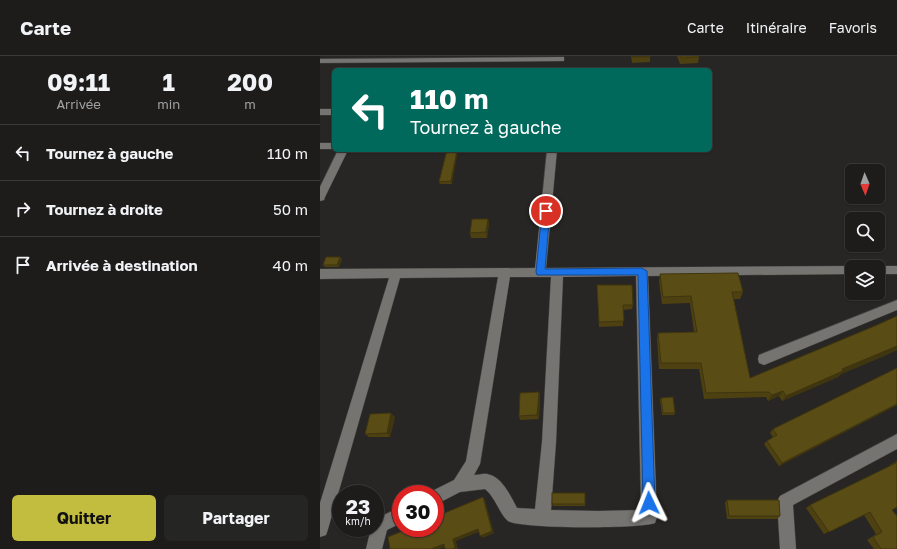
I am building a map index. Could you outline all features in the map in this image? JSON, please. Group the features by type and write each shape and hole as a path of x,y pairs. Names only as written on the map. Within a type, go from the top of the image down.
{"street":[{"path":"320,61 394,58 561,57 560,68"},
{"path":"389,68 394,58"},
{"path":"320,112 332,112"},
{"path":"320,146 332,146"},
{"path":"320,197 342,152"},
{"path":"540,272 552,152"},
{"path":"320,274 845,270"},
{"path":"885,270 897,270"},
{"path":"444,492 459,485 487,481 497,489 514,515 542,518 616,520 649,517 642,271"},
{"path":"459,485 473,464 505,272"},
{"path":"542,518 548,442 557,272"},
{"path":"320,529 396,273"},
{"path":"764,359 897,305"},
{"path":"788,549 785,501 897,441"},
{"path":"374,549 380,525 392,519"}],"building":[{"path":"650,56 650,57 632,57"},
{"path":"680,56 699,56 699,57 681,58"},
{"path":"446,152 457,152 451,181 439,182"},
{"path":"472,219 488,219 486,232 470,233"},
{"path":"326,257 340,257 337,265 323,265"},
{"path":"738,273 743,292 732,292 750,378 897,316 897,346 842,369 843,371 786,396 783,391 772,395 769,392 706,393 701,363 661,363 658,333 697,332 691,296 663,297 660,274"},
{"path":"597,285 632,285 633,305 623,305 624,321 599,322"},
{"path":"897,368 897,404 782,463 767,441 777,435 773,429"},
{"path":"539,392 537,415 519,416 520,393"},
{"path":"673,397 675,413 663,413 661,398"},
{"path":"391,413 387,433 365,434 370,414"},
{"path":"897,461 897,507 892,510 897,516 897,549 881,549 873,537 882,532 870,512 829,532 810,505 896,463 895,462"},
{"path":"552,493 585,493 585,504 552,504"},
{"path":"483,497 492,531 480,536 478,529 453,539 455,548 452,549 445,549 444,544 431,549 390,549 388,537 392,535 392,537 444,537 444,513"},
{"path":"727,500 779,500 780,516 729,516"}],"route":[{"path":"546,211 540,272 642,271 649,503"}]}
